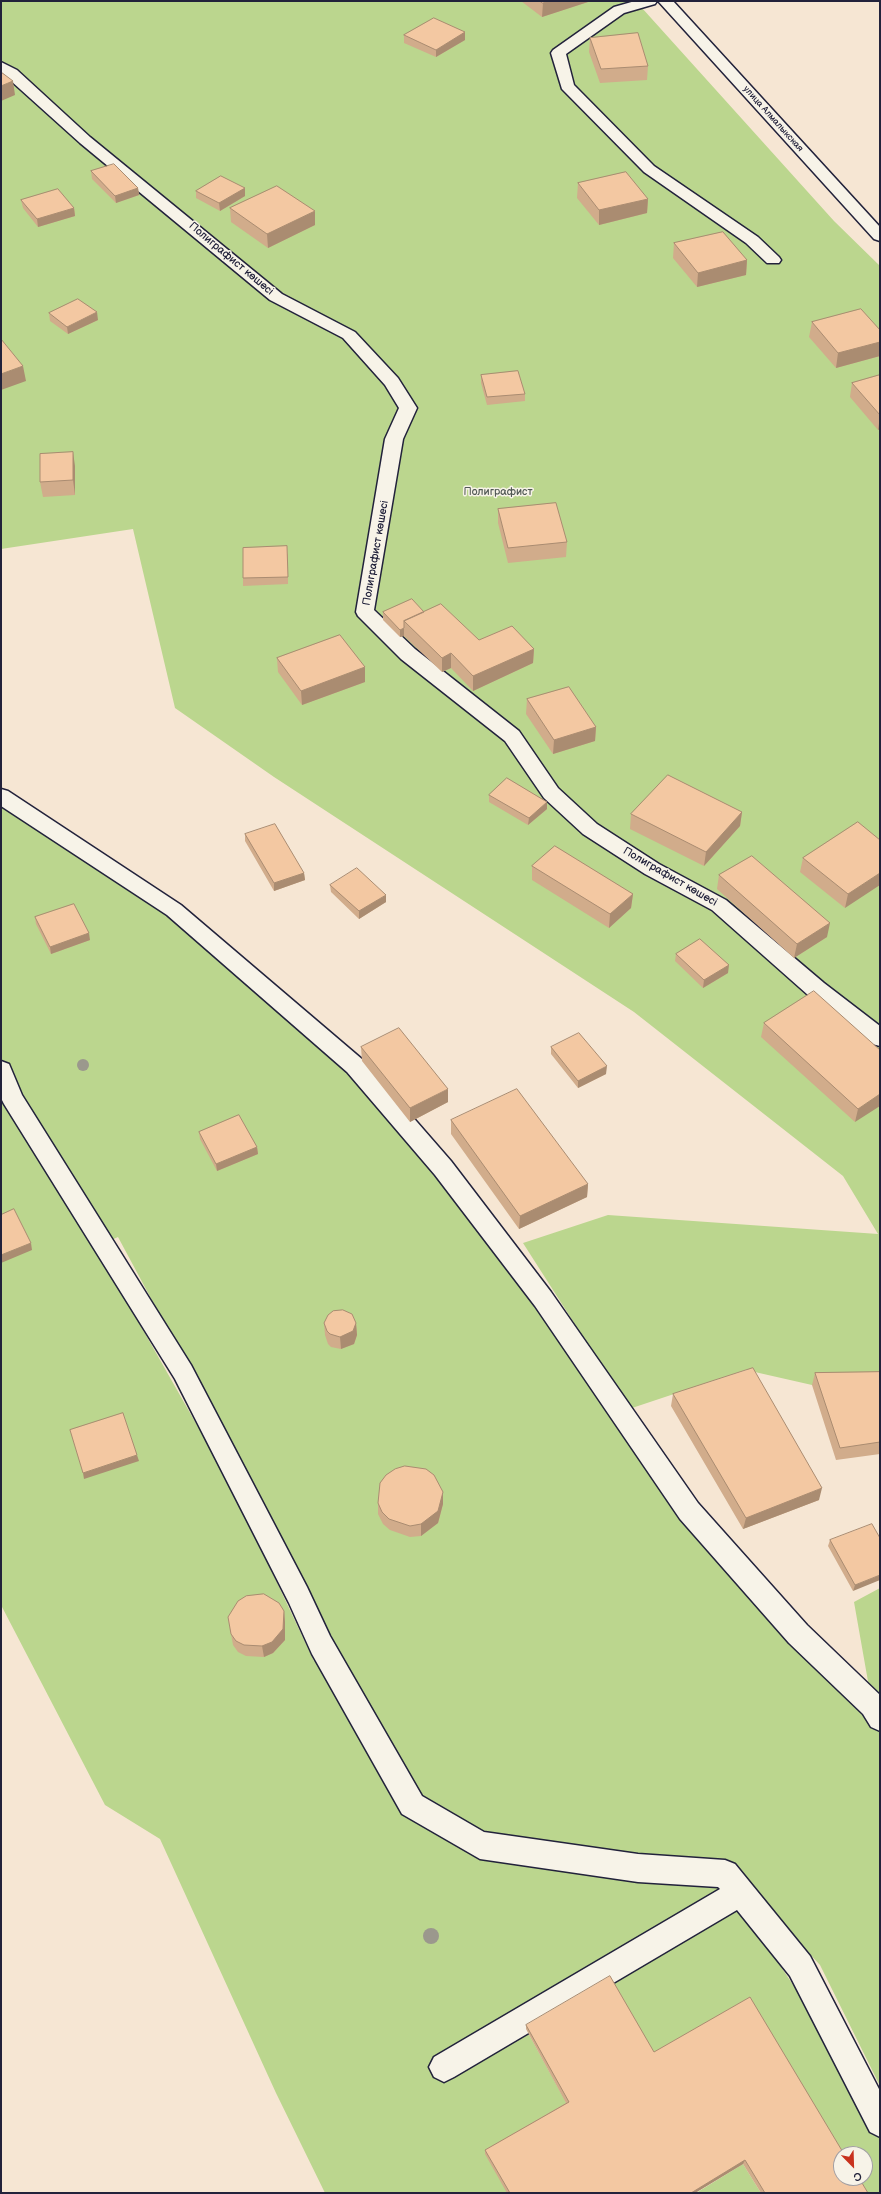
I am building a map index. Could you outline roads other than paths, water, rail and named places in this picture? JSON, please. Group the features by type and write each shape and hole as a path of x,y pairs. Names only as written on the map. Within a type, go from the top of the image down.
{"street":[{"path":"650,1 619,10 558,53 567,86 648,169 752,240 773,260"},
{"name":"улица Алмалыкская","path":"665,1 880,236"},
{"name":"Полиграфист көшесі","path":"1,66 12,73 84,140 184,220 276,297 349,335 392,382 408,408 394,439 365,612 408,654 464,700 512,736 552,793 590,829 652,869 719,905 816,989 880,1038"},
{"path":"1,796 174,910 355,1066 444,1168 543,1299 688,1511 798,1634 872,1705 880,1718"},
{"path":"1,1070 12,1098 183,1372 298,1594 320,1645 412,1805 480,1845 638,1868 725,1874 800,1966 880,2122"},
{"path":"444,2067 740,1894"}],"park label":[{"name":"Полиграфист","path":"498,492"}]}
